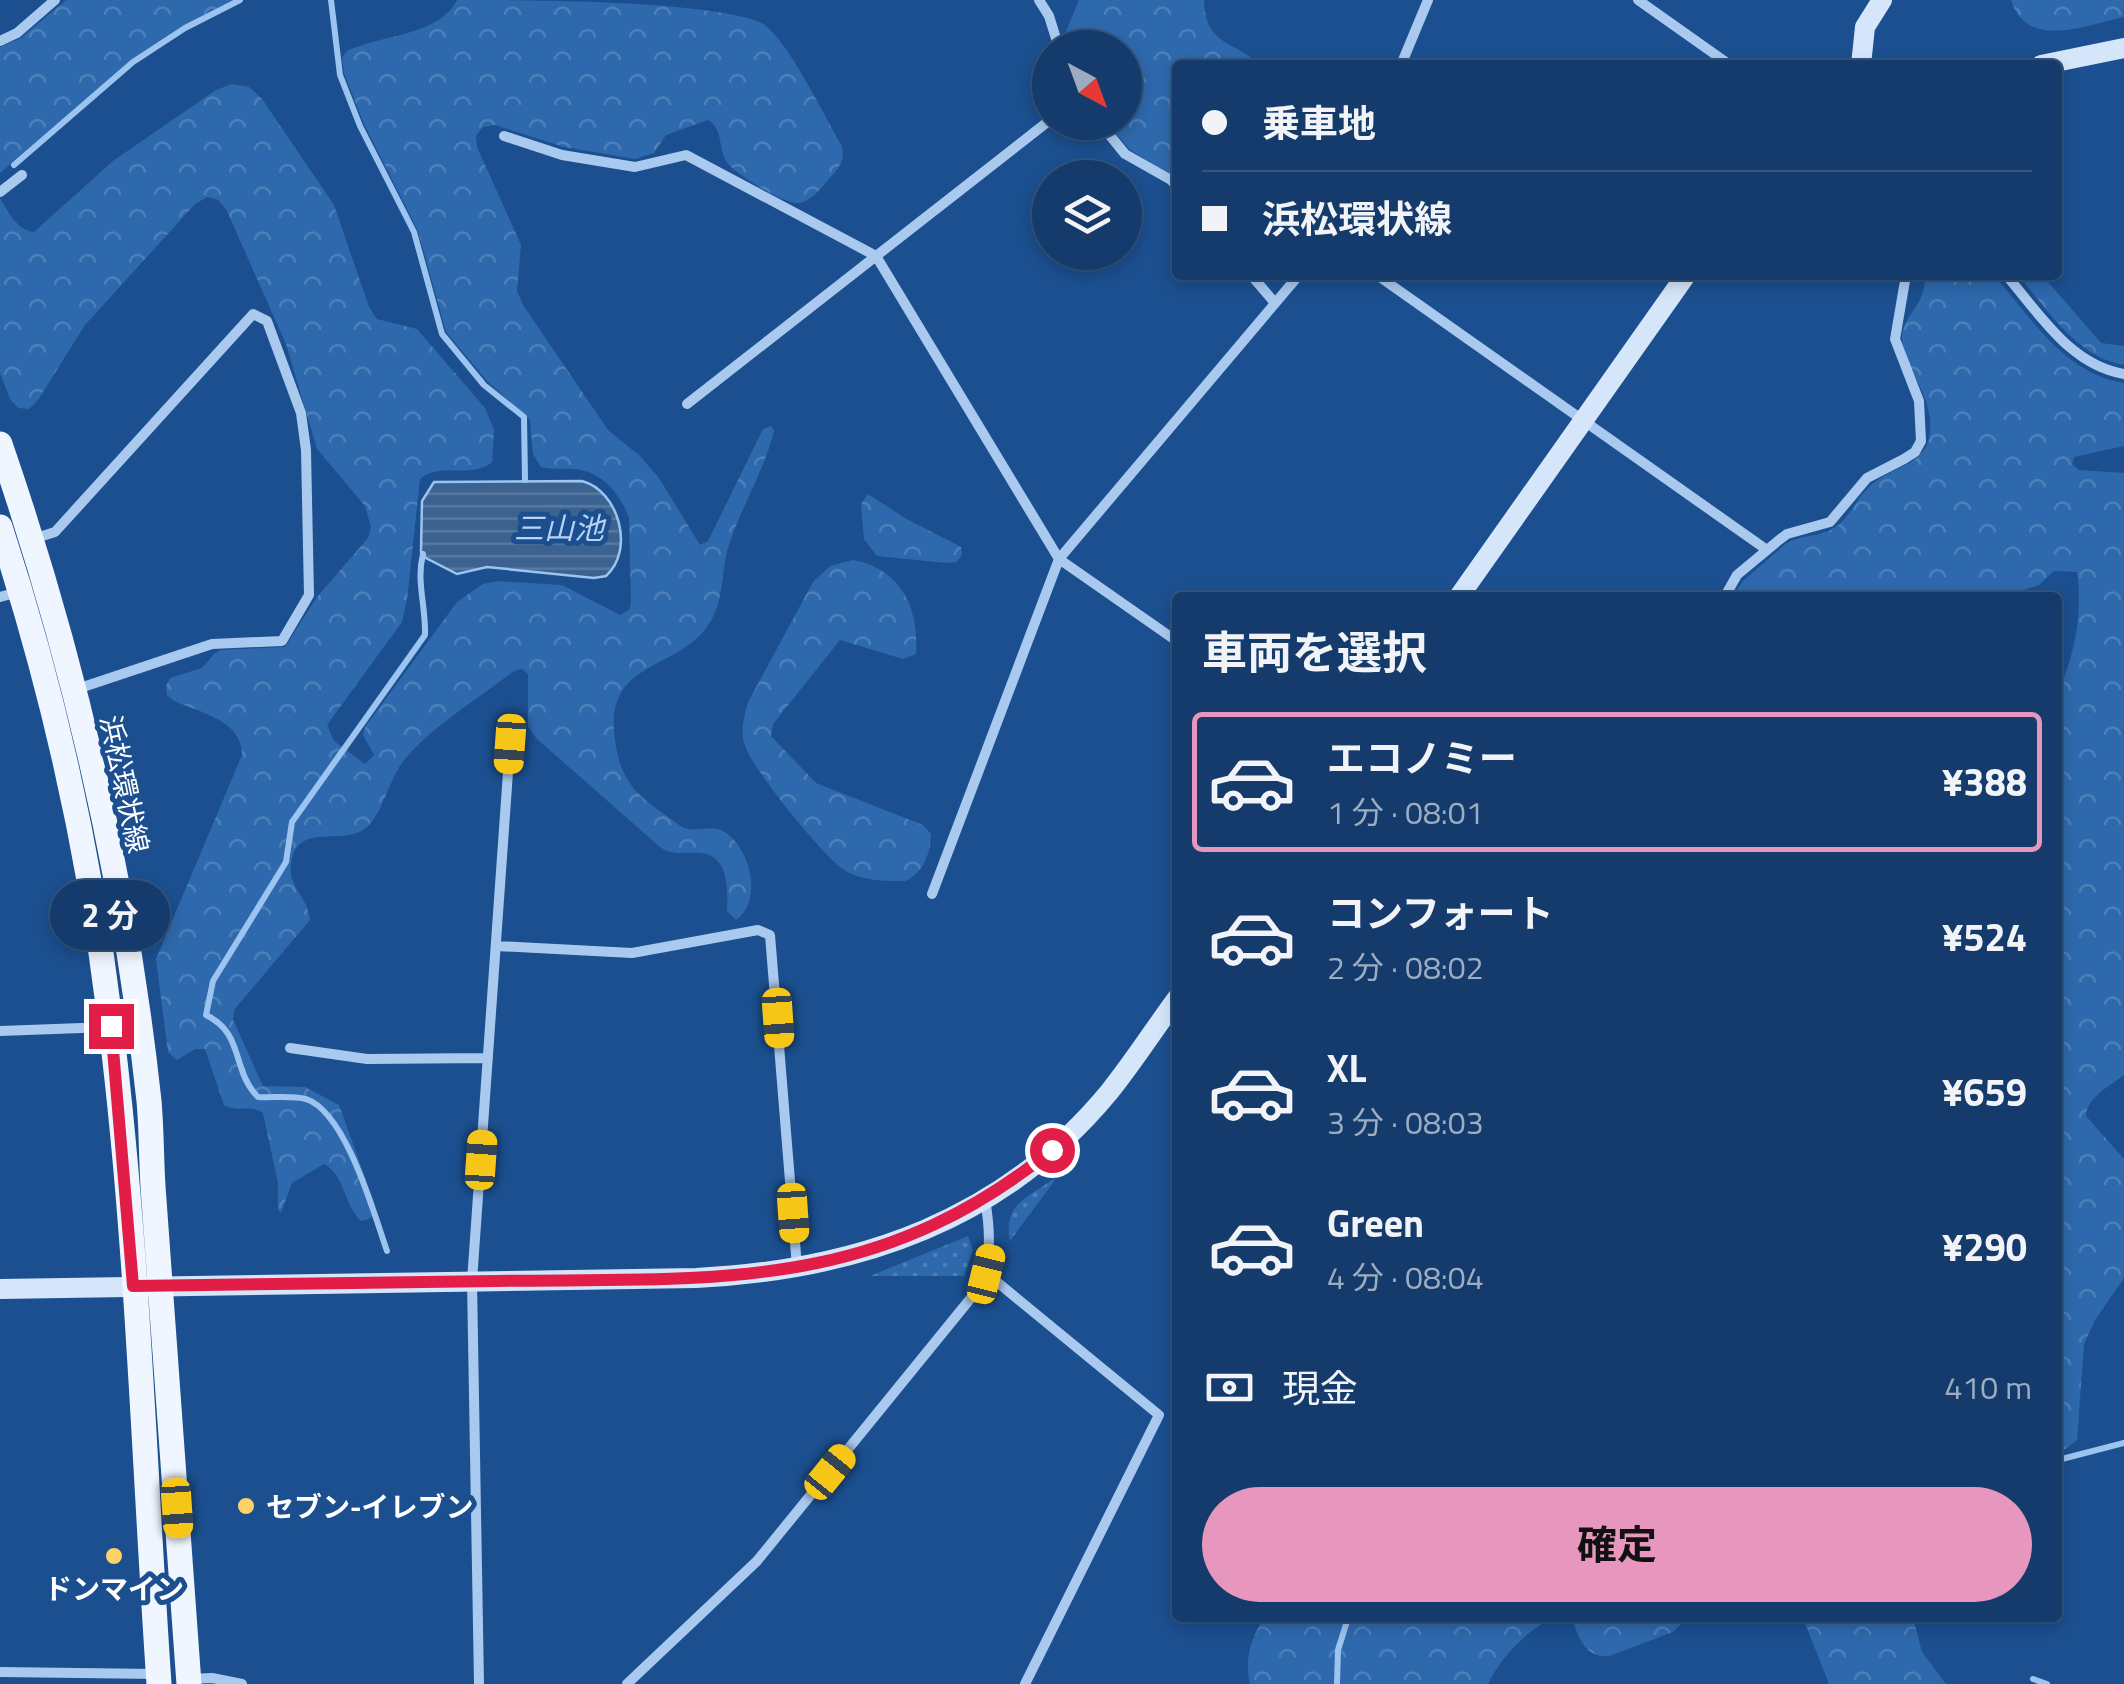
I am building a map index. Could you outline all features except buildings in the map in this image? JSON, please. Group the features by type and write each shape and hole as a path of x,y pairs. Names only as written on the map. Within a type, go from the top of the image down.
{"main road":[{"name":"浜松環状線","path":"0,444 32,539 74,690 108,842 136,1003 150,1106 188,1682"},
{"name":"浜松環状線","path":"0,526 10,594 75,810 111,1026 159,1679"}],"street":[{"path":"0,41 17,33 55,0"},
{"path":"1038,0 1050,16 1054,30"},
{"path":"1403,60 1428,0"},
{"path":"1638,0 1723,60"},
{"path":"1862,60 1866,27 1882,0"},
{"path":"2062,61 2124,48"},
{"path":"687,404 1032,134"},
{"path":"504,136 562,154 635,167 686,155 876,256 1060,559 1172,638"},
{"path":"1114,140 1126,154 1172,181"},
{"path":"0,192 22,175"},
{"path":"1255,280 1275,303"},
{"path":"932,894 1060,559 1294,280"},
{"path":"1384,280 1767,550"},
{"path":"1462,592 1682,280"},
{"path":"1727,592 1737,575 1786,534 1830,522 1867,478 1904,459 1921,441 1922,414 1895,340 1905,280"},
{"path":"2010,280 2072,351 2087,363 2124,374"},
{"path":"32,539 54,532 254,314 268,321 301,413 306,450 309,595 282,641 212,644 74,690"},
{"path":"479,1684 472,1281 510,744"},
{"path":"496,946 632,953 758,930 770,935 797,1268"},
{"path":"0,1289 696,1278 797,1268 894,1244 985,1199 1052,1150 1082,1122 1110,1091 1172,1005"},
{"path":"0,1031 111,1026"},
{"path":"290,1048 367,1060 488,1058"},
{"path":"627,1684 757,1561 976,1293 991,1252 985,1199"},
{"path":"986,1274 1159,1415 1025,1684"},
{"path":"0,1672 159,1679"},
{"path":"188,1682 212,1678 242,1684"}],"green space":[{"path":"66,0 233,0 131,60 0,173 0,47 21,38"},
{"path":"457,0 661,6 737,15 762,23 794,62 842,146 842,161 836,171 812,197 799,203 772,194 731,166 716,128 708,120 666,135 654,153 635,159 564,147 495,125 483,127 476,136 477,147 521,245 517,291 523,305 608,430 659,478 700,545 708,541 763,429 771,426 774,430 727,551 712,619 683,649 633,679 621,693 615,713 618,757 629,782 646,801 682,827 721,830 731,837 740,847 750,873 750,900 736,920 727,911 725,874 716,859 660,847 537,739 528,727 528,674 522,669 514,671 443,724 405,759 367,827 348,835 306,840 293,855 293,883 310,920 234,1010 233,1020 263,1086 305,1087 339,1105 375,1205 372,1216 361,1221 336,1175 324,1164 292,1183 281,1213 263,1113 224,1105 205,1049 195,1049 177,1060 168,1052 156,959 242,755 240,743 228,726 174,701 167,695 166,686 170,678 202,668 221,650 285,647 317,597 368,538 371,527 365,506 317,449 286,344 226,209 218,200 207,197 195,204 85,325 38,400 29,409 18,408 0,373 0,198 18,224 34,232 113,161 216,90 232,84 249,87 262,99 334,205 369,307 377,319 417,329 485,408 494,430 492,462 475,470 437,471 420,479 402,622 327,725 334,741 365,764 374,755 363,735 365,727 457,602 483,584 498,581 562,585 620,615 629,610 631,603 629,518 621,501 594,474 541,467 533,454 530,420 487,381 446,332 418,231 364,124 344,73 342,58 347,51 423,28 448,12"},
{"path":"1079,0 1204,0 1215,34 1254,60 1172,60 1172,176 1121,140 1142,140 1142,30 1066,30"},
{"path":"2011,0 2124,0 2124,17 2075,29 2044,30 2019,16"},
{"path":"1924,280 1998,280 2067,356 2103,377 2124,383 2124,446 2074,457 2072,464 2079,470 2124,473 2124,1075 2095,1098 2086,1116 2124,1159 2124,1278 2095,1320 2084,1344 2077,1440 2062,1452 2062,681 2076,633 2077,572 2054,571 2039,585 2017,592 1735,592 1783,546 1834,528 1869,487 1911,462 1926,447 1930,435 1928,408 1902,339"},
{"path":"2022,280 2046,280 2101,343 2124,346 2124,365 2091,352 2052,317"},
{"path":"868,494 961,547 962,555 956,562 946,563 877,556 864,539 861,504"},
{"path":"853,560 884,572 904,593 914,621 916,654 903,659 840,640 773,724 771,736 816,783 923,825 931,834 928,855 917,873 905,881 858,876 834,862 775,793 752,760 743,737 748,702 813,582 830,566"},
{"path":"1055,1180 1010,1241 1013,1210"},
{"path":"968,1236 973,1250 964,1276 870,1276"},
{"path":"1261,1622 1546,1622 1515,1646 1488,1684 1250,1684 1248,1666"},
{"path":"1573,1622 1683,1622 1673,1632 1609,1656 1594,1654 1580,1639"},
{"path":"1805,1622 1914,1622 1922,1652 1946,1684 1829,1684"}],"water":[{"name":"三山池","path":"582,481 605,496 619,522 620,552 606,576 487,567 457,574 421,552 422,501 434,482"}],"waterway":[{"path":"14,165 133,62 185,28 240,0"},
{"path":"331,0 340,75 360,126 414,232 442,334 484,385 524,417 525,480"},
{"path":"387,1251 357,1166 334,1123 306,1099 258,1097 244,1075 227,1032 206,1015 213,981 286,862 292,822 425,635 420,574 423,554"},
{"path":"2062,1459 2124,1443"},
{"path":"1337,1684 1338,1650 1347,1622"},
{"path":"2033,1679 2047,1684"}],"place":[{"name":"セブン-イレブン","path":"246,1506"},
{"name":"ドンマイン","path":"114,1556"}],"route":[{"path":"111,1026 133,1286 696,1278 764,1273 862,1254 926,1231 985,1199 1052,1150"}]}
